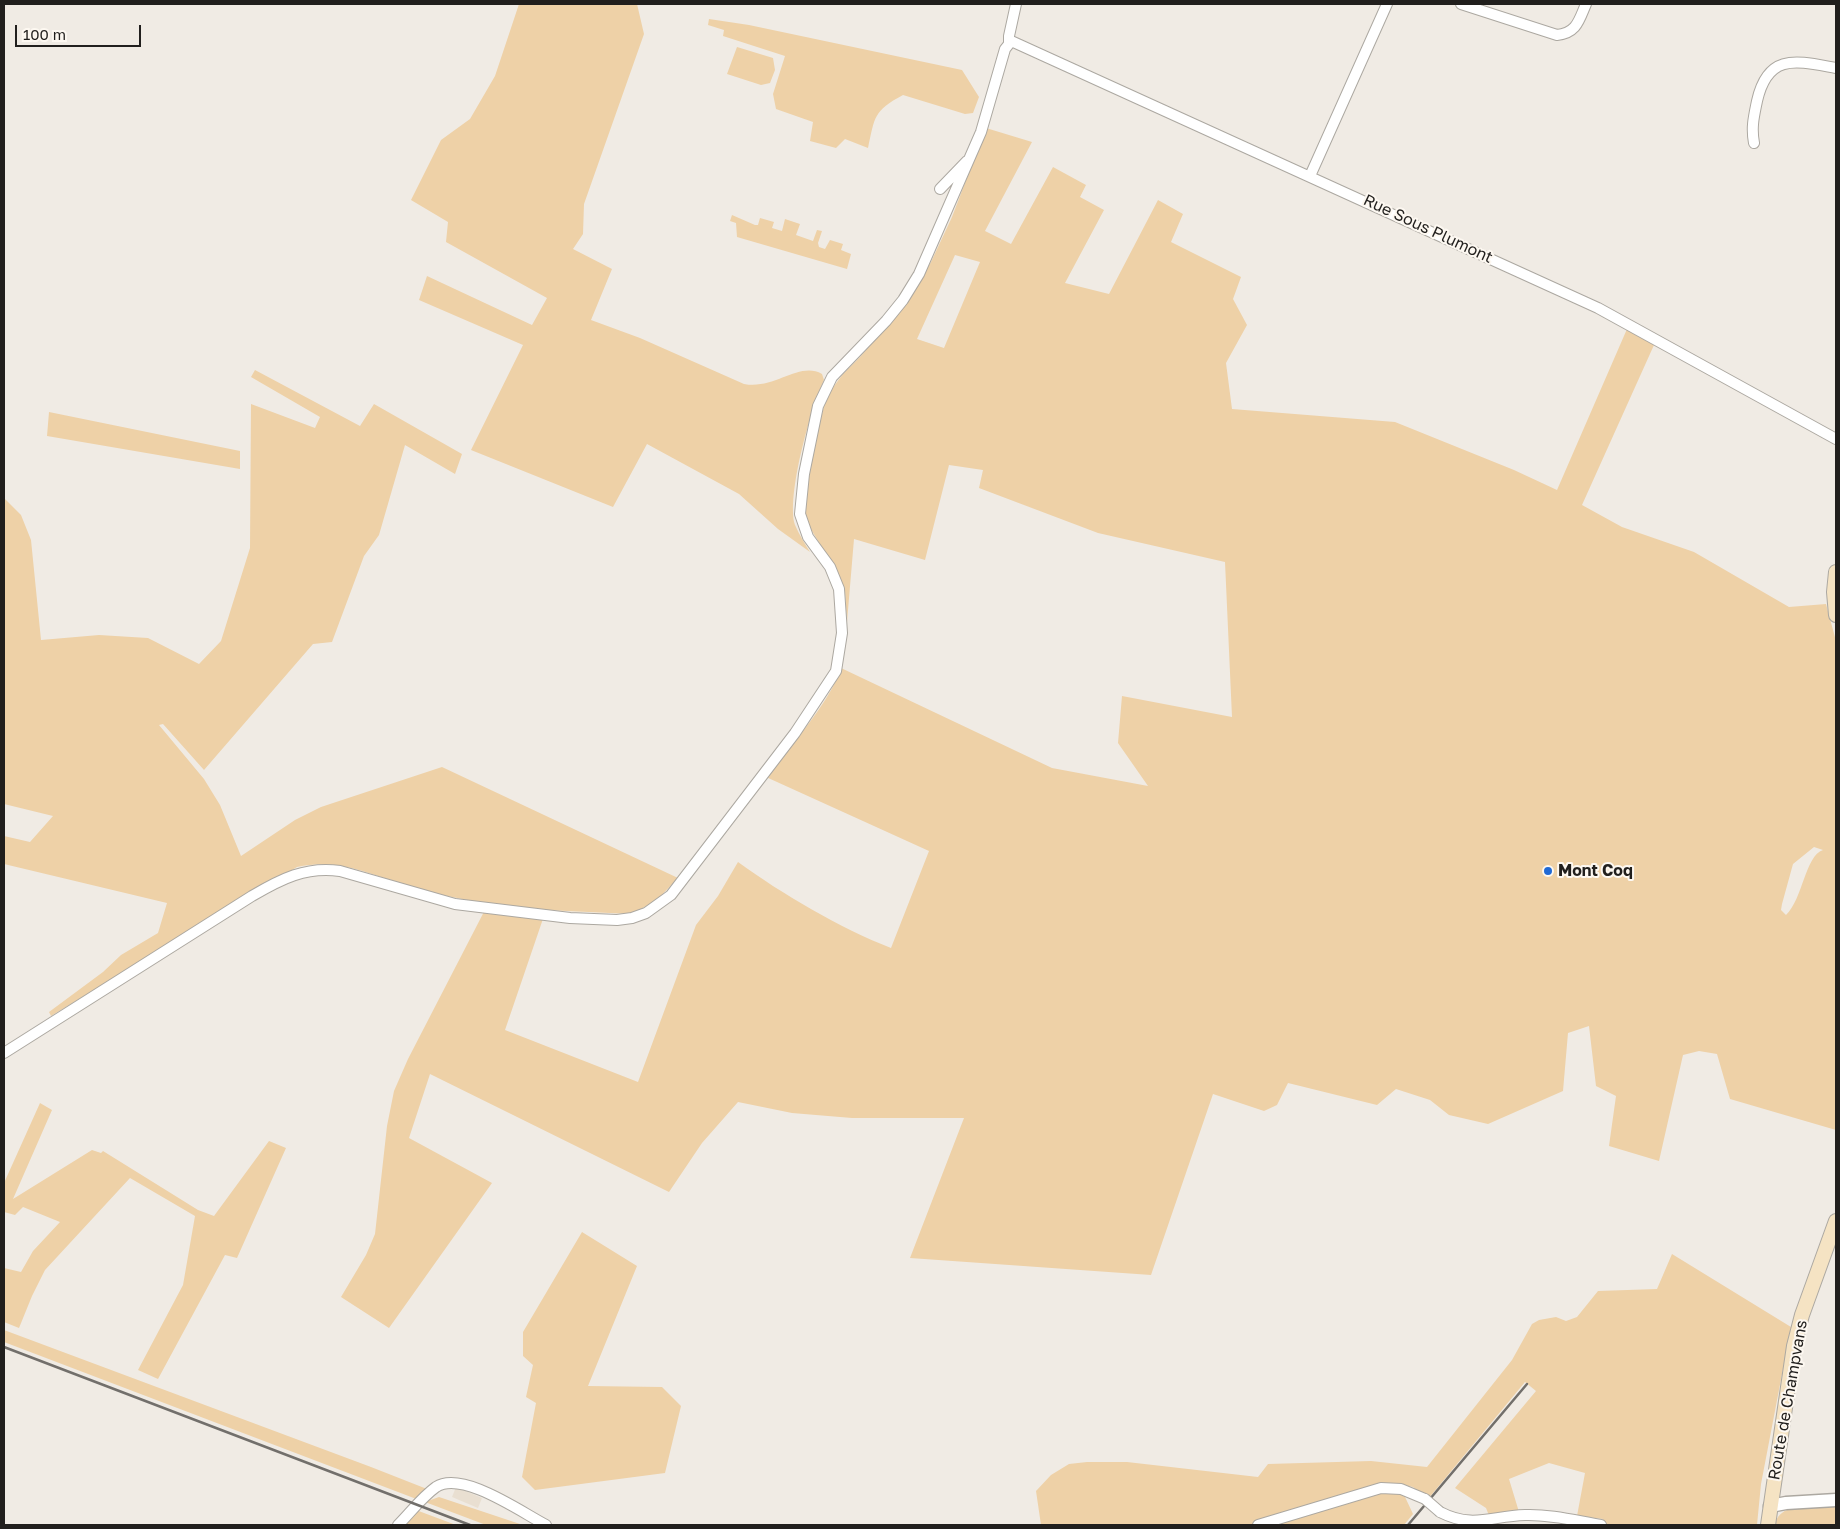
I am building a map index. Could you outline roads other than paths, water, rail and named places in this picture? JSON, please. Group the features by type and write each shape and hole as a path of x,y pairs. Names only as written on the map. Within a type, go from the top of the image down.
{"main road":[{"path":"1836,572 1834,592 1836,616"},
{"name":"Route de Champvans","path":"1766,1519 1794,1346 1802,1315 1836,1222"}],"street":[{"path":"4,1053 252,896 282,879 303,872 326,869 340,871 454,904 594,920 632,918 646,913 671,894 794,733 836,671 842,633 839,589 830,567 808,537 800,514 804,474 818,406 832,378 886,321 908,292 938,233 989,108 1002,56 1009,40 1016,4"},
{"path":"1310,176 1387,4"},
{"path":"1461,4 1557,35 1566,34 1576,28 1586,4"},
{"name":"Rue Sous Plumont","path":"1009,40 1598,308 1836,439"},
{"path":"1754,143 1751,128 1760,88 1763,80 1775,67 1789,62 1800,62 1836,68"},
{"path":"940,189 970,156"},
{"path":"398,1525 437,1486 460,1482 479,1489 546,1525"},
{"path":"1258,1525 1345,1497 1371,1490 1393,1488 1410,1491 1425,1499 1440,1512 1459,1522 1485,1524 1524,1515 1601,1525"},
{"path":"1766,1519 1786,1503 1836,1500"}],"railway":[{"path":"4,1347 470,1525"},
{"path":"1408,1525 1527,1384"}],"place":[{"name":"Mont Coq","path":"1548,871"}]}
